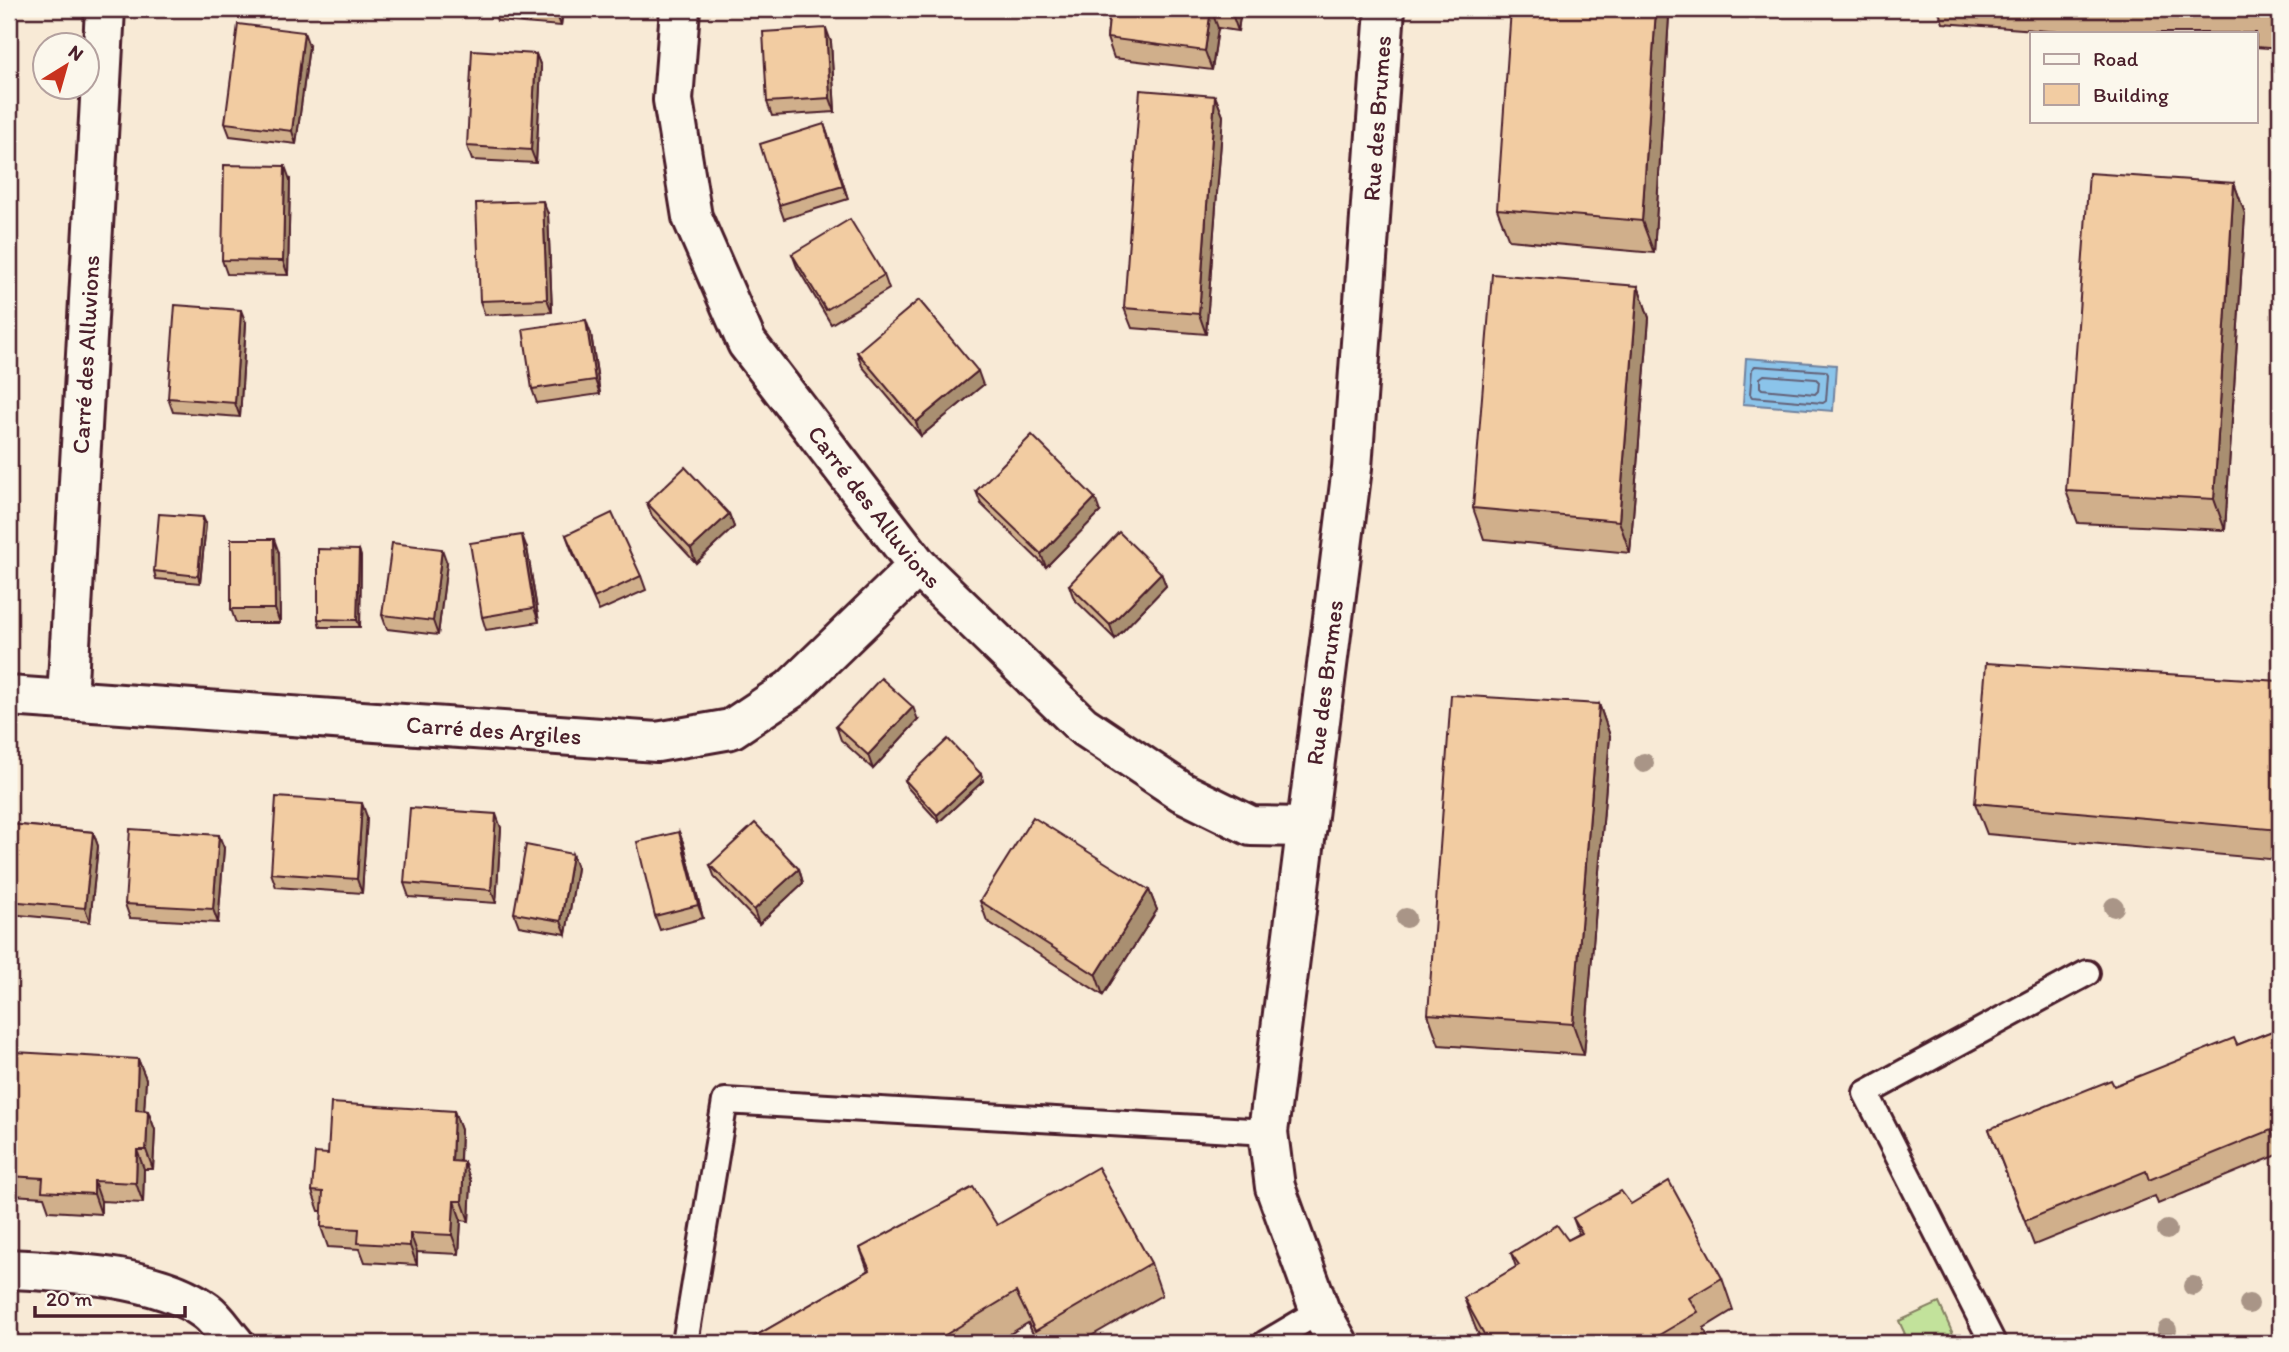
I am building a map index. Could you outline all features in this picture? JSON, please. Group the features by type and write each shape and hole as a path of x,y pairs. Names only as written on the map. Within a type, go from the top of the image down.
{"street":[{"name":"Carré des Alluvions","path":"66,699 106,9"},
{"name":"Carré des Alluvions","path":"680,9 673,100 692,217 747,343 918,566 1082,725 1182,792 1251,826 1307,827"},
{"name":"Rue des Brumes","path":"1329,1327 1275,1187 1268,1132 1353,468 1385,9"},
{"name":"Carré des Argiles","path":"9,696 657,742 731,729 791,689 918,566"},
{"path":"9,1269 151,1284 207,1312 234,1343"}],"lane":[{"path":"1993,1343 1866,1093 2087,973"},
{"path":"686,1337 724,1101 1268,1132"},
{"path":"1266,1343 1329,1327"}],"green space":[{"path":"1939,1303 1957,1343 1886,1343 1905,1334 1899,1321"}],"water":[{"path":"1746,358 1836,365 1833,411 1743,404"}],"building":[{"path":"513,9 556,9 556,12"},
{"path":"1110,9 1211,9 1205,51 1107,38"},
{"path":"1511,9 1656,9 1642,221 1497,209"},
{"path":"2155,9 2280,9 2280,18"},
{"path":"238,24 304,32 292,131 225,123"},
{"path":"826,28 830,98 767,102 763,32"},
{"path":"472,50 536,54 531,150 467,146"},
{"path":"1140,90 1215,96 1199,314 1124,308"},
{"path":"824,124 843,186 779,205 760,144"},
{"path":"224,165 285,166 283,261 222,260"},
{"path":"2089,173 2234,183 2214,499 2066,491"},
{"path":"543,201 547,299 480,301 476,203"},
{"path":"850,219 884,275 826,310 792,254"},
{"path":"1492,274 1638,286 1619,521 1473,508"},
{"path":"919,300 978,371 916,422 857,352"},
{"path":"175,305 241,310 235,403 168,398"},
{"path":"586,320 595,380 532,389 523,329"},
{"path":"1032,435 1095,498 1041,554 976,491"},
{"path":"685,467 729,514 691,549 647,503"},
{"path":"612,513 641,576 594,598 566,535"},
{"path":"159,514 203,517 198,576 154,571"},
{"path":"1119,532 1161,573 1110,625 1069,585"},
{"path":"522,535 534,608 482,617 470,543"},
{"path":"231,539 274,539 275,609 231,609"},
{"path":"392,543 442,549 433,621 382,615"},
{"path":"318,549 359,550 357,620 318,619"},
{"path":"1986,663 2280,681 2280,830 1975,803"},
{"path":"881,678 913,707 868,755 836,726"},
{"path":"1451,695 1599,704 1573,1024 1428,1014"},
{"path":"948,739 981,774 937,815 905,780"},
{"path":"276,797 362,803 357,879 271,873"},
{"path":"410,808 496,814 491,890 404,883"},
{"path":"1033,817 1149,890 1096,975 980,901"},
{"path":"755,823 799,869 754,910 710,865"},
{"path":"9,824 93,832 85,908 9,901"},
{"path":"130,829 219,835 213,909 125,904"},
{"path":"679,832 698,905 655,916 637,842"},
{"path":"526,845 572,854 561,921 514,913"},
{"path":"2280,1028 2280,1135 2274,1137 2271,1130 2149,1180 2146,1171 2025,1221 1989,1129 2111,1080 2114,1086 2234,1038 2237,1045"},
{"path":"15,1052 138,1059 136,1110 148,1111 146,1150 137,1150 136,1183 94,1181 94,1194 42,1191 43,1178 9,1176 9,1102 12,1103"},
{"path":"331,1103 454,1111 452,1161 464,1162 462,1201 454,1201 452,1235 410,1233 410,1246 358,1243 359,1229 321,1227 323,1192 312,1191 315,1153 328,1154"},
{"path":"1098,1167 1151,1263 1035,1331 1016,1292 932,1343 756,1343 752,1338 870,1270 860,1248 973,1187 997,1225"},
{"path":"1669,1181 1722,1278 1689,1298 1698,1312 1659,1335 1664,1343 1489,1343 1464,1298 1519,1265 1511,1253 1557,1225 1568,1240 1582,1233 1573,1218 1621,1191 1631,1204"}]}
